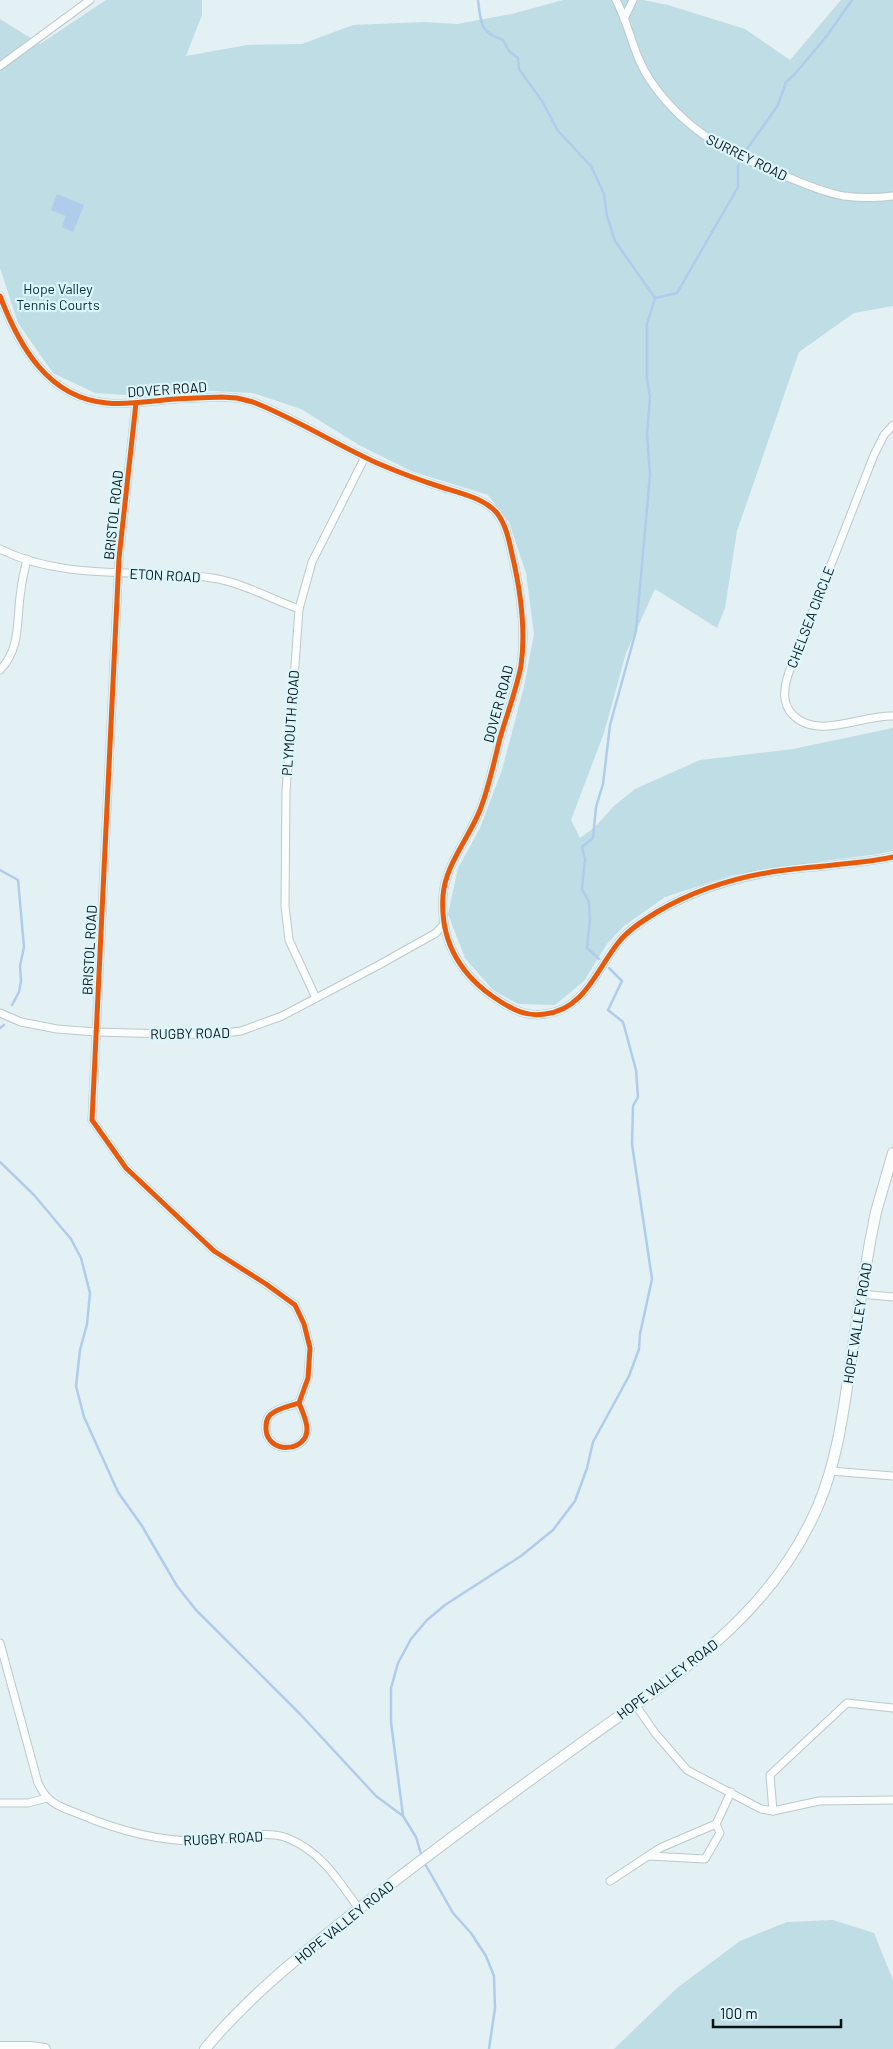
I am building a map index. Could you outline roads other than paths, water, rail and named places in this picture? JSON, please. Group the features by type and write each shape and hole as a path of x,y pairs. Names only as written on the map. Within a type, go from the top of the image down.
{"main road":[{"name":"HOPE VALLEY ROAD","path":"205,2049 224,2026 275,1977 430,1853 701,1656 750,1610 764,1594 787,1564 803,1537 830,1471 841,1425 861,1294 876,1212 893,1154"},
{"path":"0,2047 45,2049"}],"street":[{"path":"0,66 90,0"},
{"name":"SURREY ROAD","path":"616,0 637,57 650,80 669,105 710,141 753,163 816,189 845,196 893,196"},
{"path":"624,19 633,0"},
{"name":"DOVER ROAD","path":"0,296 16,335 28,353 57,386 75,396 97,402 118,404 221,397 237,398 265,407 398,472 469,496 496,512 503,522 518,579 522,644 520,667 485,796 471,830 446,879 443,895 444,924 458,961 474,982 492,996 518,1012 540,1015 550,1014 569,1004 593,983 614,948 629,932 653,914 684,899 720,884 752,876 791,869 864,862 893,857"},
{"name":"BRISTOL ROAD","path":"136,403 119,572 92,1120 126,1168 214,1250 295,1305 304,1324 310,1348 308,1378 299,1403"},
{"name":"CHELSEA CIRCLE","path":"893,425 884,435 874,455 789,672 784,694 787,708 791,714 810,726 829,726 866,718 893,716"},
{"name":"PLYMOUTH ROAD","path":"316,998 289,940 285,906 286,792 299,609 312,562 365,457"},
{"name":"ETON ROAD","path":"0,549 27,559 74,570 214,578 299,609"},
{"path":"0,670 7,662 14,646 20,590 27,559"},
{"name":"RUGBY ROAD","path":"0,1013 21,1022 57,1029 96,1032 227,1034 241,1031 282,1016 436,933 444,924"},
{"path":"861,1294 893,1297"},
{"path":"299,1403 306,1423 307,1431 304,1439 297,1445 289,1447 279,1447 270,1442 266,1433 266,1422 270,1414 299,1403"},
{"path":"830,1471 893,1476"},
{"path":"0,1643 30,1757 38,1783 47,1798 28,1803 0,1803"},
{"path":"773,1811 770,1775 847,1703 893,1708"},
{"path":"635,1704 655,1733 687,1770 754,1806 773,1811 819,1800 893,1800"},
{"path":"610,1881 660,1848 716,1824 731,1792"},
{"name":"RUGBY ROAD","path":"47,1798 59,1806 100,1823 137,1834 183,1841 265,1835 286,1837 317,1855 359,1909"},
{"path":"648,1856 705,1859 720,1833 716,1824"}],"water":[{"path":"57,194 84,205 73,232 62,227 66,216 51,210"}],"waterway":[{"path":"478,0 481,20 485,30 503,40 509,51 518,58 519,69 542,101 558,131 591,166 604,194 607,216 615,241 655,298"},
{"path":"747,149 778,105 786,82 826,37 852,0"},
{"path":"655,298 677,293 738,187 738,165"},
{"path":"599,959 587,948 590,920 589,902 582,889 585,859 582,847 593,838 596,807 603,784 610,725 636,631 650,475 647,434 650,397 647,379 647,324 655,298"},
{"path":"0,870 18,880 24,947 20,966 21,981 19,992 12,1005"},
{"path":"403,1816 391,1722 391,1688 398,1663 411,1639 427,1620 445,1605 521,1556 553,1530 575,1501 587,1468 593,1442 629,1376 639,1349 640,1334 652,1279 632,1144 633,1106 638,1097 636,1070 623,1022 608,1010 622,981 609,968"},
{"path":"0,1028 4,1025"},
{"path":"0,1162 34,1195 71,1239 81,1258 90,1293 87,1324 80,1350 76,1386 84,1417 118,1492 142,1526 177,1586 196,1610 301,1715 376,1796 403,1816 416,1837 422,1857"},
{"path":"424,1862 453,1913 471,1933 486,1956 494,1976 495,2008 489,2049"}],"park label":[{"name":"Hope Valley Tennis Courts","path":"58,296"}]}
